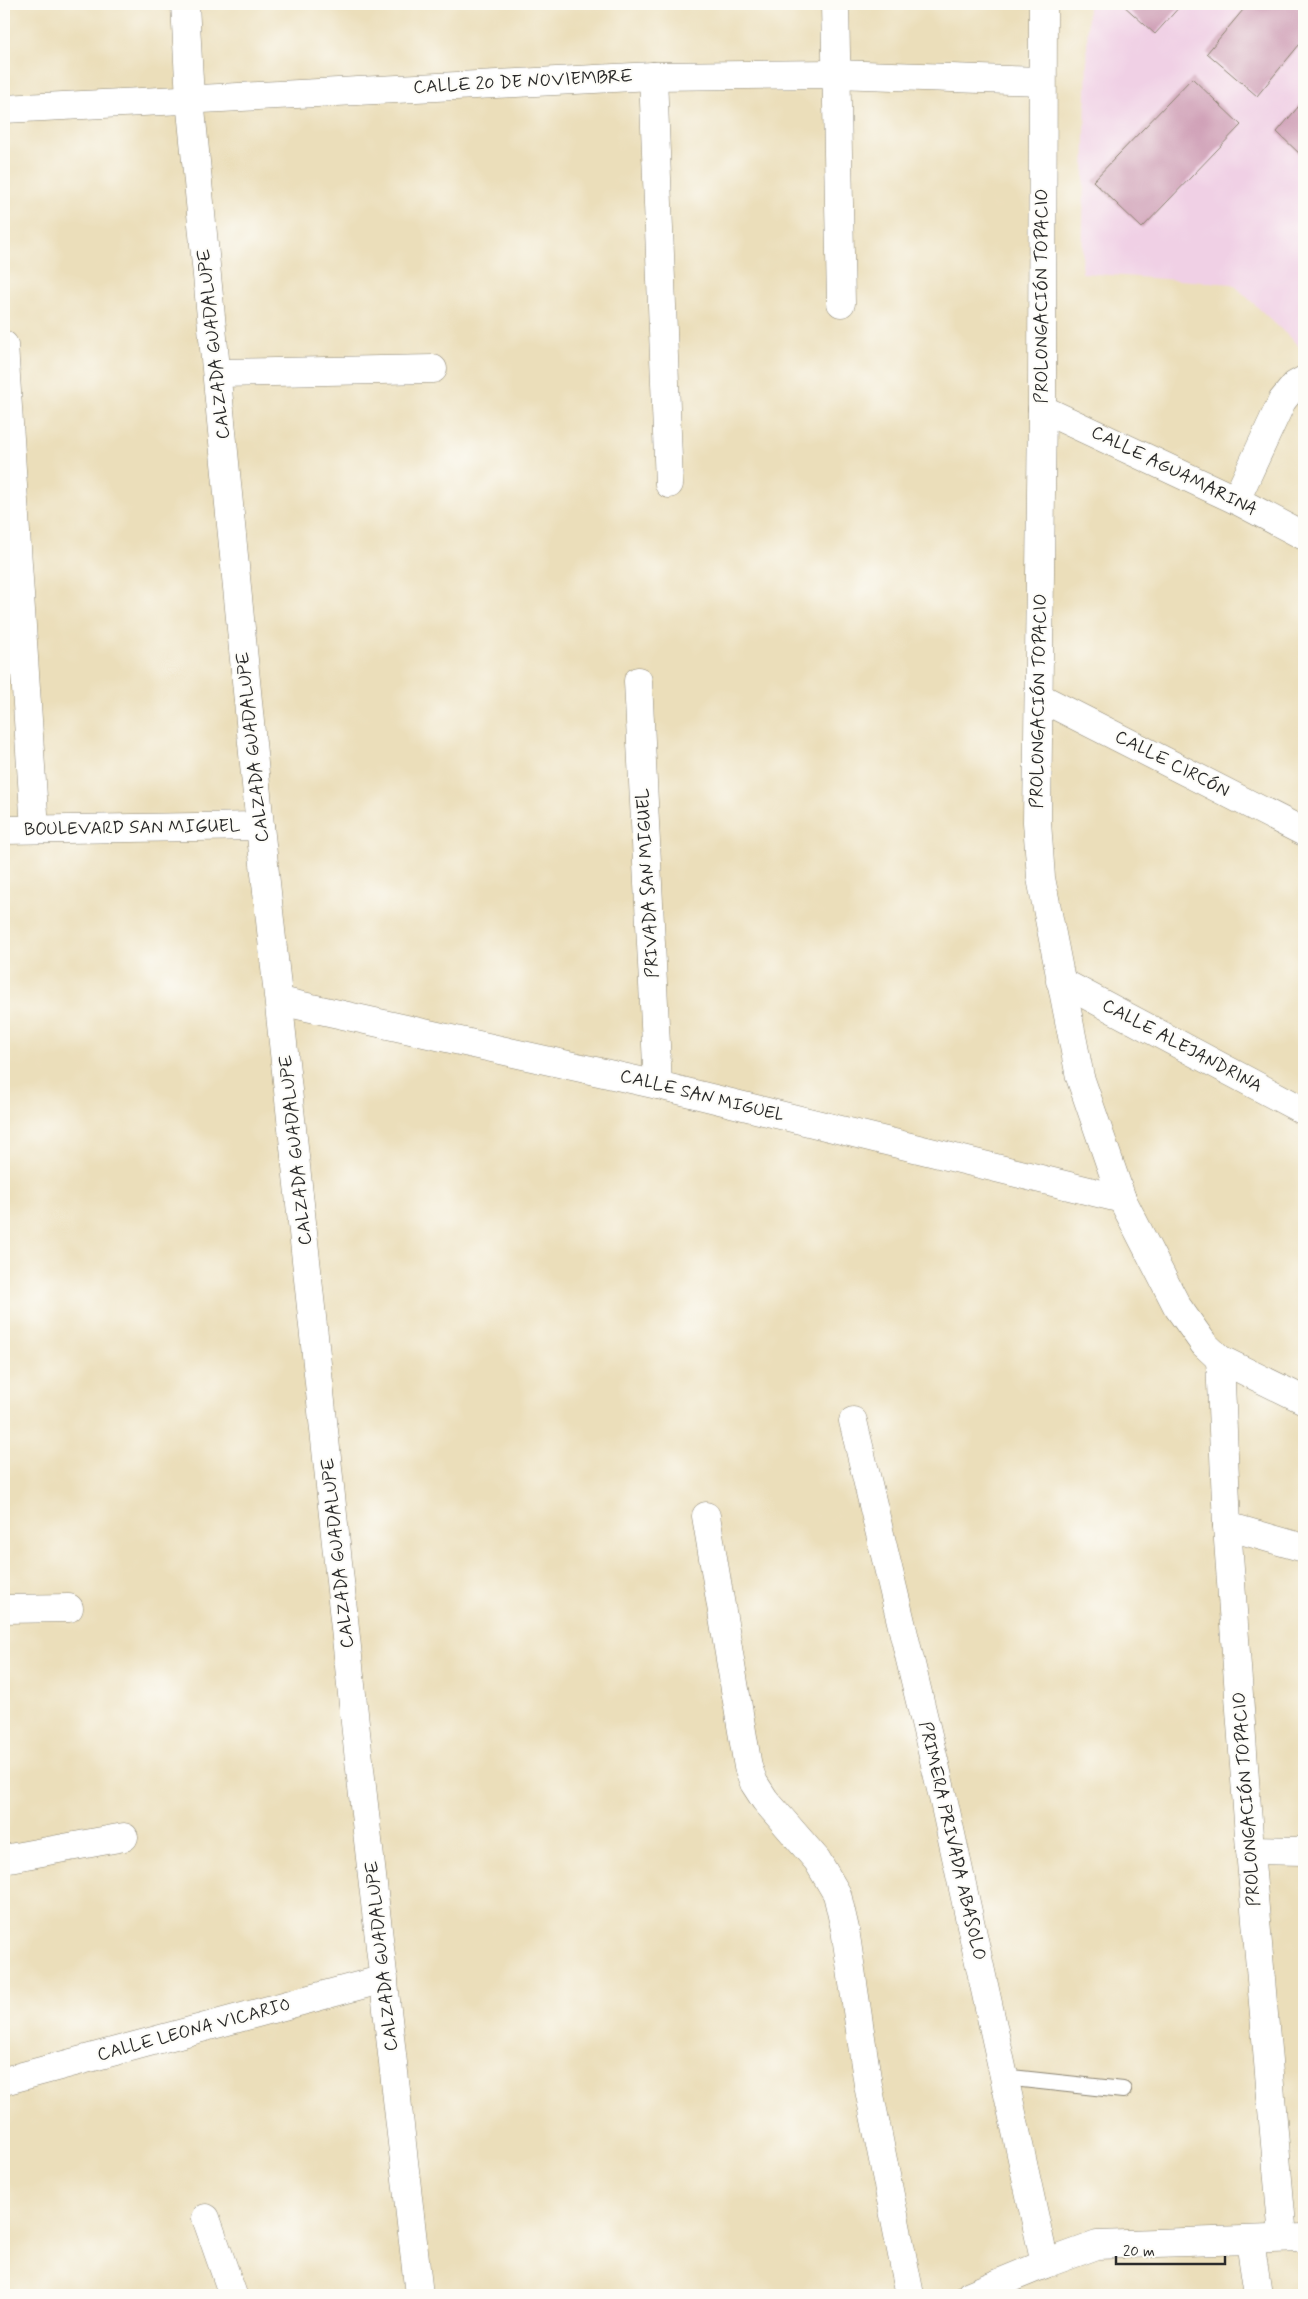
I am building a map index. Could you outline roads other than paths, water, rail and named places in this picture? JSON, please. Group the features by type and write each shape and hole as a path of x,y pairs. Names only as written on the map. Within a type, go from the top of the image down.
{"street":[{"name":"CALZADA GUADALUPE","path":"185,4 190,99 260,826 358,1751 420,2295"},
{"path":"835,4 841,303"},
{"name":"PROLONGACIÓN TOPACIO","path":"1043,4 1038,855 1060,981 1080,1077 1122,1199 1177,1306 1204,1344 1220,1359 1304,1400"},
{"name":"CALLE 20 DE NOVIEMBRE","path":"4,109 653,76 835,74 1042,81"},
{"path":"653,76 669,484"},
{"path":"4,345 34,829"},
{"path":"217,373 434,369"},
{"path":"1236,500 1282,401 1294,385 1304,380"},
{"name":"CALLE AGUAMARINA","path":"1042,409 1236,500 1304,536"},
{"name":"PRIVADA SAN MIGUEL","path":"638,681 658,1084"},
{"name":"CALLE CIRCÓN","path":"1039,697 1304,832"},
{"name":"BOULEVARD SAN MIGUEL","path":"4,830 260,826"},
{"name":"CALLE ALEJANDRINA","path":"1060,981 1304,1111"},
{"name":"CALLE SAN MIGUEL","path":"280,1001 658,1084 1122,1199"},
{"name":"PROLONGACIÓN TOPACIO","path":"1220,1359 1227,1526 1250,1850 1293,2238"},
{"name":"PRIMERA PRIVADA ABASOLO","path":"853,1421 944,1802 1045,2264"},
{"path":"706,1516 748,1767 754,1783 764,1800 817,1860 837,1894 845,1929 868,2085 910,2295"},
{"path":"1227,1526 1304,1548"},
{"path":"4,1609 69,1608"},
{"path":"4,1858 124,1837"},
{"path":"1250,1850 1304,1851"},
{"name":"CALLE LEONA VICARIO","path":"4,2081 384,1979"},
{"path":"206,2218 233,2295"},
{"path":"970,2295 1097,2245 1293,2238"},
{"path":"1250,2241 1258,2295"}],"lane":[{"path":"1003,2077 1123,2090"}]}
